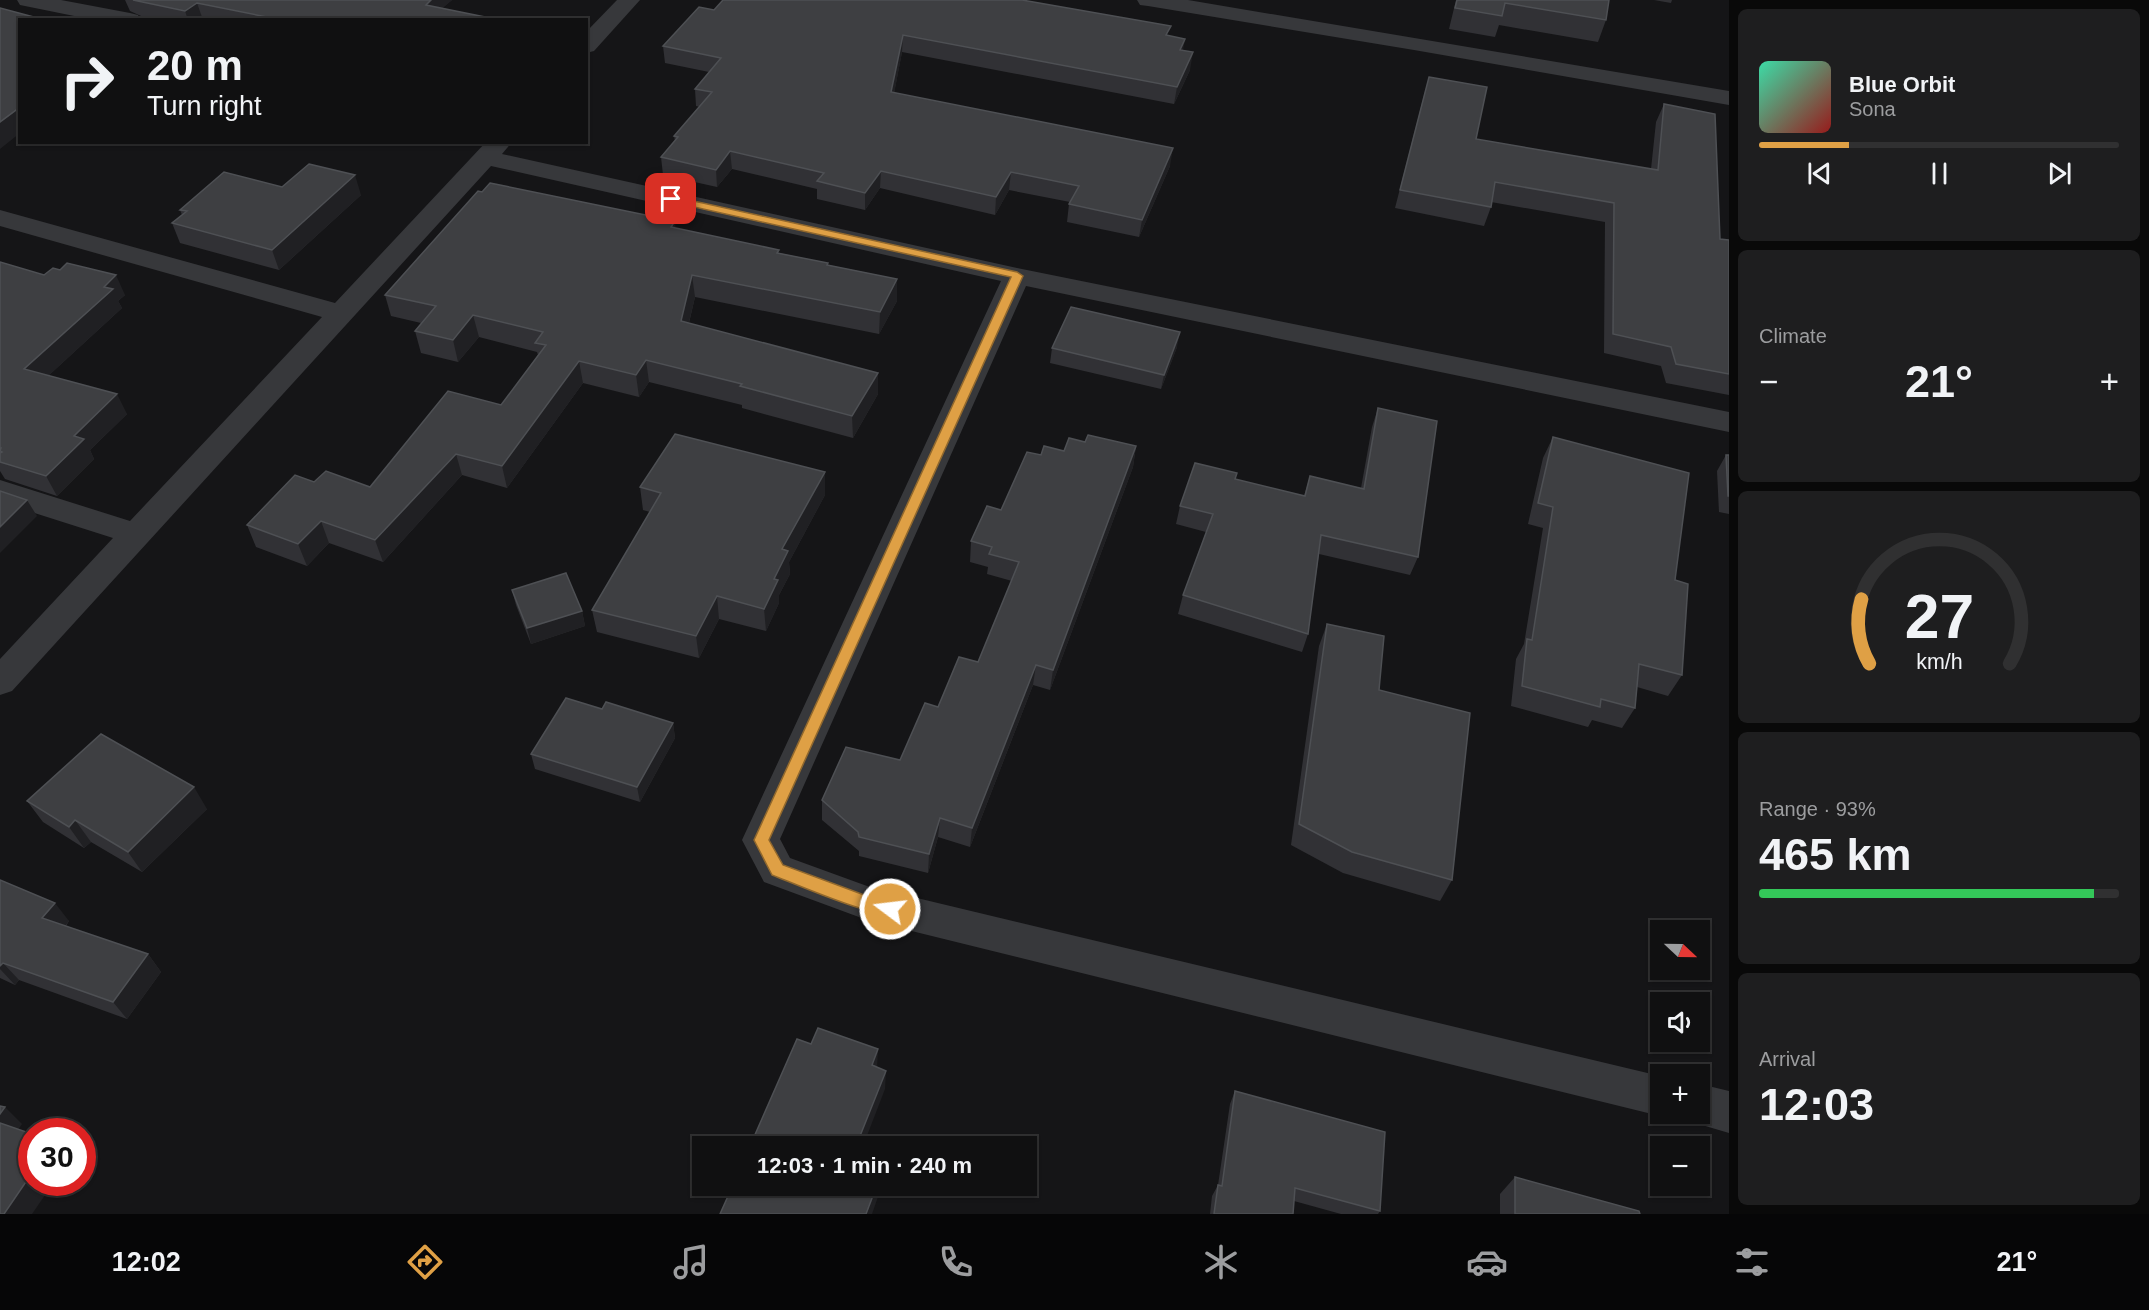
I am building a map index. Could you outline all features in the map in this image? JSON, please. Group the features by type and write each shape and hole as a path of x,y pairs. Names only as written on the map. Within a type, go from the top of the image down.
{"street":[{"path":"28,0 120,18"},
{"path":"588,44 629,0"},
{"path":"1148,0 1426,45 1729,98"},
{"path":"0,681 493,150 1017,276 1729,422"},
{"path":"0,218 340,313"},
{"path":"1017,276 761,840 777,870 867,903 1650,1094"},
{"path":"0,491 136,534"},
{"path":"1710,1107 1729,1112"}],"building":[{"path":"133,0 431,0 426,5 490,18 272,18 197,3 185,11"},
{"path":"723,0 1022,0 1171,26 1166,35 1185,39 1180,50 1193,52 1177,87 903,35 891,92 1173,148 1142,220 1069,204 1079,186 1011,172 996,197 881,171 865,193 817,181 824,173 730,151 716,170 661,157 678,137 674,136 712,92 695,89 721,58 663,46 699,7 714,10"},
{"path":"1457,0 1609,0 1606,20 1505,3 1502,16 1455,8"},
{"path":"0,8 38,18 18,18 18,108 0,122"},
{"path":"1429,77 1487,87 1476,139 1658,170 1664,104 1715,114 1720,239 1729,240 1729,374 1676,364 1671,347 1613,334 1614,203 1495,182 1491,207 1400,190"},
{"path":"309,164 355,175 272,250 172,223 187,211 180,210 224,172 282,187"},
{"path":"490,183 675,221 671,227 779,250 777,253 828,263 827,265 897,279 880,312 692,275 681,321 878,373 852,416 740,386 742,384 646,360 636,375 579,361 502,466 456,454 375,540 321,521 298,544 247,525 295,475 314,482 326,471 370,487 448,391 501,405 546,345 535,343 543,332 473,315 453,340 415,331 436,306 385,295 478,191 482,192"},
{"path":"0,262 44,275 53,268 60,270 67,263 116,275 104,287 113,289 24,369 117,394 74,436 84,439 46,476 0,462 2,452 0,451"},
{"path":"1071,307 1180,332 1164,375 1052,348"},
{"path":"1378,408 1437,421 1418,557 1321,535 1308,634 1183,595 1213,514 1180,506 1195,463 1237,473 1235,479 1305,496 1310,476 1364,489"},
{"path":"675,434 825,472 782,549 788,551 774,579 778,580 764,609 717,596 696,636 592,610 661,493 640,487"},
{"path":"1088,435 1136,446 1053,670 1036,665 972,828 940,818 929,854 859,837 858,832 822,800 846,747 900,760 925,703 938,707 959,657 978,662 1019,562 989,554 992,547 971,541 987,506 1001,510 1027,452 1041,455 1044,446 1064,451 1069,438 1085,442"},
{"path":"1553,437 1689,473 1675,580 1688,584 1682,675 1639,664 1635,708 1601,699 1600,707 1522,686 1527,639 1532,640 1553,507 1538,503"},
{"path":"1726,455 1729,455 1729,496 1728,496"},
{"path":"0,491 27,500 0,527"},
{"path":"566,573 582,611 527,628 512,590"},
{"path":"1327,624 1384,636 1379,690 1470,713 1452,880 1352,852 1299,824"},
{"path":"566,698 602,709 606,702 673,723 637,787 531,754"},
{"path":"101,734 194,787 128,852 75,820 69,827 27,801"},
{"path":"0,880 55,903 42,918 148,954 113,1002 3,963 0,966"},
{"path":"818,1028 878,1049 872,1065 886,1071 860,1136 754,1136 797,1039 811,1044"},
{"path":"1235,1091 1385,1132 1380,1211 1295,1188 1293,1214 1214,1214 1218,1185 1222,1186"},
{"path":"0,1123 18,1129 18,1194 4,1214 0,1214"},
{"path":"1515,1177 1639,1211 1640,1214 1515,1214"},
{"path":"728,1196 873,1196 866,1214 720,1214"}],"route":[{"path":"671,199 1017,276 793,775 761,840 777,870 867,903 890,909"}]}
